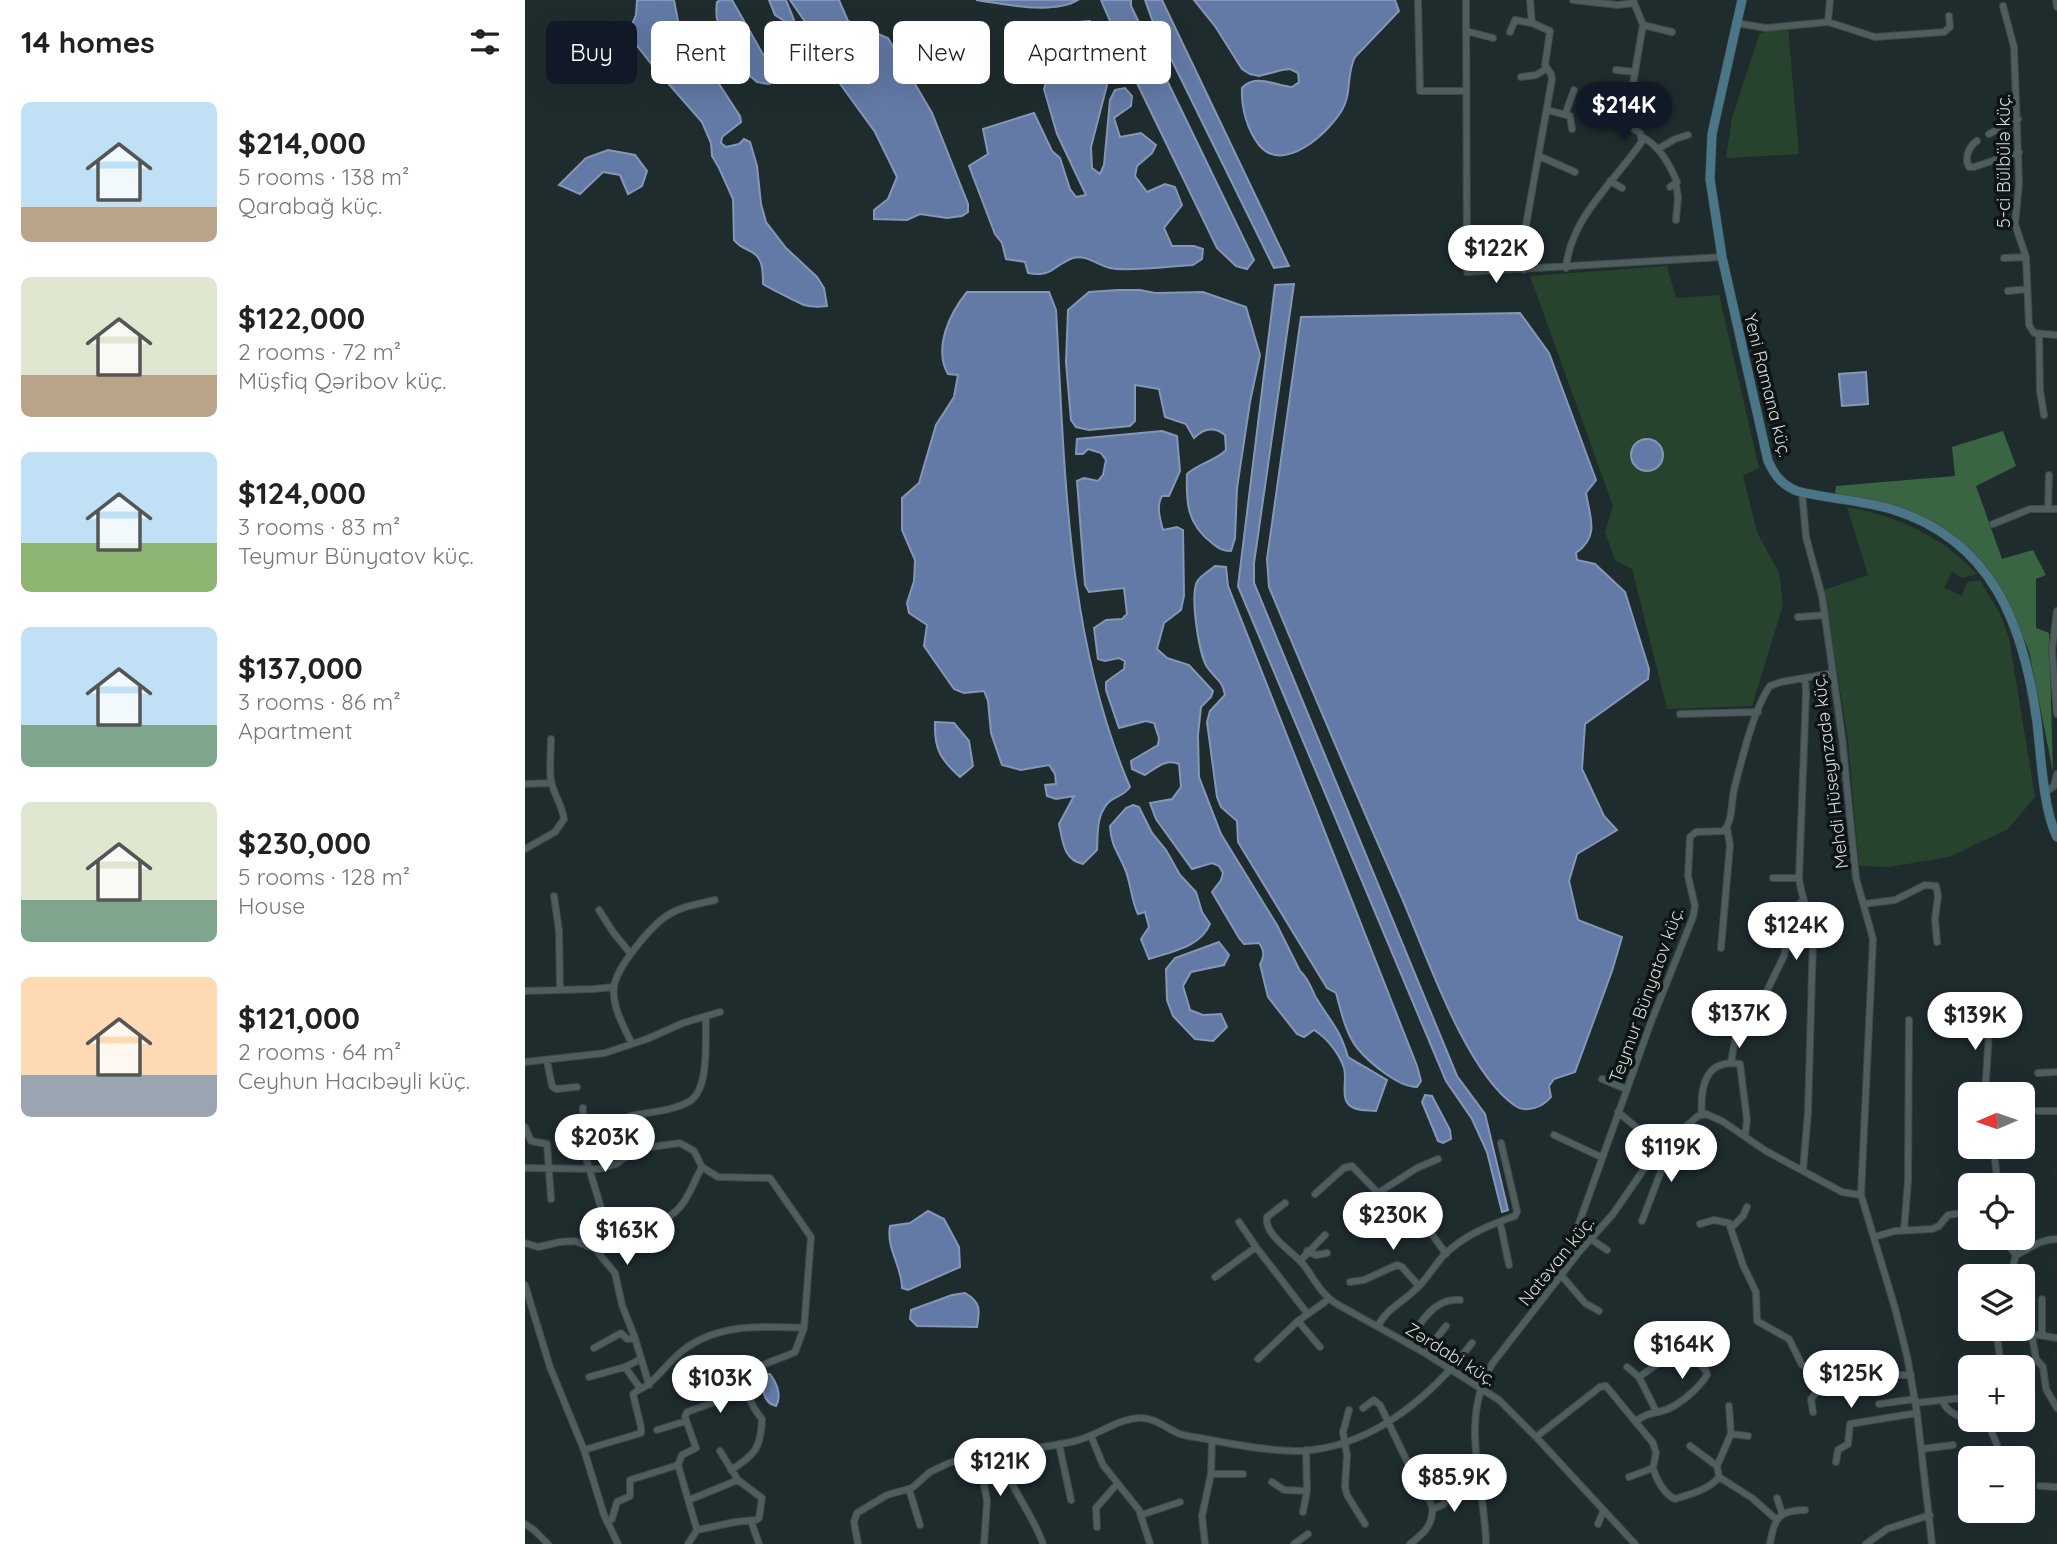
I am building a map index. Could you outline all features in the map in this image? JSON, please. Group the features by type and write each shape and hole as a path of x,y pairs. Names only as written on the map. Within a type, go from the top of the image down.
{"street":[{"path":"1418,0 1420,91 1466,92"},
{"path":"1466,0 1467,272 1722,257"},
{"path":"1530,0 1532,23"},
{"path":"1573,0 1618,5 1633,1 1643,24 1626,124 1640,132 1665,158 1675,178 1673,185 1678,197 1676,220"},
{"name":"Yeni Ramana küç.","path":"1742,0 1710,151 1711,191 1722,257 1768,461 1782,484 1803,493 1871,504 1923,522 1956,543 1988,575 2007,606 2019,639 2032,690 2046,792 2052,826 2057,837"},
{"path":"1828,22 1830,0"},
{"path":"2056,0 2057,7"},
{"name":"5-ci Bülbülə küç.","path":"2003,6 2014,47 2018,119 2019,195 2015,224 2026,257 2029,325 2039,334 2040,391 2044,415"},
{"path":"1736,23 1766,28 1828,22 1852,28 1868,36 1888,38 1944,32 1949,27 1949,16"},
{"path":"1510,32 1515,20 1532,23 1550,31 1546,69"},
{"path":"1643,24 1672,32"},
{"path":"1466,31 1493,38"},
{"path":"1524,270 1526,225 1552,79 1546,69"},
{"path":"1521,77 1536,75 1546,69"},
{"path":"1616,70 1635,72"},
{"path":"1565,115 1574,89"},
{"path":"1546,110 1570,116 1572,129"},
{"path":"1989,134 2018,119"},
{"path":"1658,149 1688,135"},
{"path":"1566,268 1571,242 1581,224 1610,181 1640,144 1642,137"},
{"path":"1977,141 1969,148 1966,161 1969,167 2019,152"},
{"path":"1539,156 1575,172"},
{"path":"1610,181 1622,188"},
{"path":"1999,224 2015,224"},
{"path":"2004,258 2026,257"},
{"path":"2008,291 2027,289"},
{"path":"2039,334 2057,335"},
{"path":"2048,508 2049,475"},
{"name":"Mehdi Hüseynzadə küç.","path":"1803,493 1806,537 1825,615 1842,737 1856,878 1871,930 1873,948 1861,1195 1897,1312 1911,1375 1933,1544"},
{"path":"1993,524 2030,509 2057,509"},
{"path":"2057,611 2052,650 2057,715"},
{"path":"1798,617 1825,615"},
{"path":"1721,948 1730,845 1727,828 1735,788 1758,712 1770,686 1833,673"},
{"path":"1803,1170 1808,1112 1813,938 1800,878 1805,678"},
{"path":"1680,714 1758,712"},
{"path":"525,849 555,832 564,819 552,783 551,739"},
{"path":"2046,792 2054,786 2057,774"},
{"path":"525,784 552,783"},
{"name":"Teymur Bünyatov küç.","path":"1579,1252 1573,1245 1573,1240 1601,1157 1693,917 1695,906 1688,876 1690,837 1696,832 1719,832 1727,828"},
{"path":"1773,878 1800,878"},
{"path":"1864,904 1895,900 1929,884 1936,886 1938,896 1934,915 1937,942"},
{"path":"554,896 559,931 561,990"},
{"path":"632,1044 618,1013 613,987 630,953 666,916 685,907 715,900"},
{"path":"1761,1003 1784,956 1794,909 1803,900"},
{"path":"599,910 630,953"},
{"path":"525,991 613,987"},
{"path":"1985,1008 1989,1033 1986,1082"},
{"path":"525,1062 605,1053 720,1012"},
{"path":"629,1154 626,1122 630,1116 683,1104 692,1100 700,1089 704,1067 706,1016"},
{"path":"1904,1230 1908,1181 1909,1020"},
{"path":"1731,1063 1735,1039 1742,1026"},
{"path":"547,1061 552,1086 556,1089 577,1087"},
{"path":"1745,1136 1747,1119 1742,1068 1738,1063 1731,1063 1720,1066 1707,1076 1701,1094 1702,1114 1722,1121 1766,1151 1842,1192 1861,1195"},
{"path":"2038,1073 2057,1072"},
{"path":"1602,1079 1626,1089"},
{"path":"583,1108 582,1145 602,1211 606,1241"},
{"path":"2038,1111 2057,1111"},
{"path":"1618,1112 1636,1127"},
{"name":"Natəvan küç.","path":"1486,1544 1484,1512 1473,1443 1481,1389 1492,1364 1579,1252 1625,1200 1633,1183 1655,1153 1702,1114"},
{"path":"525,1126 531,1140 547,1144 551,1199"},
{"path":"1554,1135 1601,1157"},
{"path":"525,1168 599,1169 616,1164 638,1149 680,1143 694,1151 702,1167 717,1177 769,1178 811,1237 804,1328 796,1352 756,1368 750,1378 748,1395 753,1408 762,1419 762,1434 758,1449 731,1470"},
{"path":"1378,1326 1385,1314 1419,1286 1446,1254 1478,1231 1515,1216 1517,1210 1501,1143"},
{"path":"1642,1221 1668,1153 1668,1143"},
{"path":"1378,1193 1417,1168 1438,1159"},
{"path":"1315,1194 1348,1166 1352,1166 1378,1193 1429,1230 1446,1254"},
{"path":"595,1249 606,1241 662,1220 681,1206 702,1167"},
{"name":"Zərdabi küç.","path":"1286,1203 1266,1219 1278,1241 1300,1261 1329,1299 1409,1343 1499,1400 1635,1544"},
{"path":"1732,1227 1743,1216 1747,1207"},
{"path":"1874,1237 1904,1230 1932,1229 1939,1226 1948,1215 1958,1214"},
{"path":"1700,1224 1719,1220 1732,1227 1734,1242 1756,1292 1757,1321 1789,1339 1802,1365 1812,1368 1843,1363 1875,1373 1911,1375"},
{"path":"1239,1222 1307,1313"},
{"path":"1500,1222 1509,1265"},
{"path":"1300,1261 1325,1235"},
{"path":"1591,1239 1607,1250"},
{"path":"2013,1264 2016,1255 2042,1240 2057,1239"},
{"path":"525,1243 538,1247 575,1241 595,1249 615,1273 622,1305 649,1385"},
{"path":"1215,1277 1256,1247"},
{"path":"2012,1250 2016,1255"},
{"path":"1307,1251 1316,1255 1327,1253"},
{"path":"1350,1282 1364,1280 1397,1265 1419,1286"},
{"path":"1561,1275 1585,1303 1599,1311"},
{"path":"525,1284 548,1359 584,1450 607,1522 618,1544"},
{"path":"1258,1359 1307,1313 1329,1299"},
{"path":"1409,1343 1419,1323 1439,1304 1447,1299 1459,1300"},
{"path":"2042,1299 2042,1335"},
{"path":"1298,1321 1320,1347"},
{"path":"584,1450 641,1433 633,1394 649,1385 683,1350 706,1337 745,1326 804,1328"},
{"path":"1425,1353 1445,1326"},
{"path":"1636,1421 1651,1412 1662,1411 1678,1403 1707,1375 1682,1346 1669,1338 1663,1330"},
{"path":"594,1348 621,1333 627,1339 635,1338"},
{"path":"2035,1336 2057,1338"},
{"path":"2033,1341 2036,1359 2044,1370 2046,1389 2057,1408"},
{"path":"858,1544 854,1522 857,1513 887,1495 909,1489 949,1462 1059,1444 1141,1418 1181,1434 1212,1440 1306,1450 1345,1443 1389,1422 1451,1370 1472,1343"},
{"path":"1639,1377 1682,1346"},
{"path":"589,1377 625,1367 641,1359"},
{"path":"625,1367 640,1388"},
{"path":"1627,1367 1639,1377 1656,1411"},
{"path":"1812,1368 1818,1390 1811,1399 1814,1412"},
{"path":"1857,1380 1875,1373"},
{"path":"1536,1437 1603,1385 1609,1388 1655,1448 1653,1468 1668,1495 1675,1499 1709,1487 1719,1478"},
{"path":"688,1544 697,1530 678,1465 682,1455 696,1448 686,1421 687,1412 732,1396 748,1395"},
{"path":"1879,1404 1958,1399"},
{"path":"1363,1408 1376,1401 1433,1509 1430,1524 1410,1544"},
{"path":"1943,1402 1958,1414"},
{"path":"1719,1478 1717,1466 1731,1434 1729,1406"},
{"path":"1349,1410 1343,1432 1347,1455 1345,1487 1365,1524"},
{"path":"1836,1462 1838,1450 1849,1441 1850,1424 1917,1413"},
{"path":"657,1430 686,1421"},
{"path":"1731,1434 1748,1436"},
{"path":"1091,1436 1098,1458 1141,1515 1150,1544"},
{"path":"1205,1544 1202,1516 1211,1474 1212,1440"},
{"path":"1059,1444 1071,1500"},
{"path":"1922,1449 1953,1445"},
{"path":"1690,1446 1717,1466"},
{"path":"1303,1512 1307,1491 1306,1450"},
{"path":"697,1530 759,1518 762,1498 738,1480 720,1451"},
{"path":"1002,1453 1007,1478 1036,1523 1043,1544"},
{"path":"979,1456 987,1501 985,1544"},
{"path":"607,1522 612,1519 617,1502 630,1496 630,1480 678,1465"},
{"path":"1629,1477 1653,1468"},
{"path":"1211,1474 1243,1474"},
{"path":"1719,1478 1752,1497 1777,1520"},
{"path":"689,1500 738,1480"},
{"path":"1272,1482 1284,1490 1307,1491"},
{"path":"1097,1527 1096,1508 1117,1483"},
{"path":"2040,1486 2057,1487"},
{"path":"1433,1509 1444,1504 1453,1488"},
{"path":"909,1489 920,1525"},
{"path":"1777,1498 1782,1513"},
{"path":"1141,1515 1180,1502"},
{"path":"1770,1544 1777,1520 1782,1513 1805,1510"},
{"path":"1598,1524 1603,1513"},
{"path":"1866,1544 1887,1529 1930,1515"},
{"path":"751,1521 759,1544"},
{"path":"525,1524 548,1544"},
{"path":"1294,1544 1308,1534"}],"green space":[{"path":"1788,28 1799,154 1726,158 1732,118 1760,33"},
{"path":"1667,266 1676,298 1719,295 1759,468 1743,476 1757,532 1779,573 1783,605 1752,706 1667,709 1632,569 1615,560 1605,532 1613,506 1530,276"},
{"path":"2003,431 2016,466 1976,486 2002,559 2033,550 2046,575 2036,579 2036,628 2049,633 2053,772 2029,651 2008,602 1986,567 1953,537 1835,493 1836,486 1955,476 1952,447"},
{"path":"1847,507 1901,522 1949,549 1977,574 1962,578 1952,572 1944,588 1962,596 1967,582 1980,580 2000,614 2009,638 2035,797 2008,829 1949,857 1889,867 1859,866 1848,740 1824,590 1868,575"}],"water":[{"path":"637,0 674,0 678,21 651,21 651,63 637,46 637,21 633,21"},
{"path":"732,0 744,21 717,21 717,2"},
{"path":"769,0 786,0 794,20 785,21 775,15"},
{"path":"790,0 839,0 848,21 805,21"},
{"path":"976,0 1078,0 1042,8"},
{"path":"1101,0 1131,0 1138,21 1110,21"},
{"path":"1145,0 1162,0 1289,266 1274,268 1171,59 1171,21 1153,21"},
{"path":"1194,0 1395,0 1399,11 1355,57 1345,104 1336,119 1317,139 1305,147 1281,155 1269,153 1255,139 1246,118 1242,88 1253,81 1292,87 1299,82 1298,73 1290,69 1259,76 1242,69 1215,26"},
{"path":"750,32 764,56 764,83 750,76"},
{"path":"879,34 888,38 893,47 893,84 915,84 932,113 968,204 968,212 962,216 947,218 920,214 907,220 874,219 874,210 888,199 897,177 875,132 840,84 879,84"},
{"path":"669,84 719,84 740,116 741,122 722,137 721,143 726,147 739,144 744,139 750,142 757,166 766,222 786,248 817,277 824,288 827,306 804,305 763,284 759,259 734,240 733,199 712,156 711,143 702,122"},
{"path":"1046,84 1107,84 1091,147 1092,168 1100,174 1104,165 1110,100 1115,90 1125,88 1132,96 1131,106 1114,118 1120,137 1141,133 1156,145 1152,153 1137,166 1135,176 1147,192 1165,184 1175,187 1182,205 1164,228 1172,246 1194,246 1203,249 1202,259 1193,265 1118,269 1078,257 1048,272 1036,274 1028,273 1025,262 1006,259 1002,243 995,234 969,166 988,154 983,129 1034,113 1052,151 1060,158 1070,189 1076,197 1086,195 1057,134 1044,89"},
{"path":"1137,84 1169,84 1254,260 1247,269 1236,266 1217,248"},
{"path":"608,150 635,155 647,171 642,186 628,194 620,175 603,172 580,194 559,185 586,158"},
{"path":"1294,284 1254,563 1254,583 1457,1076 1485,1114 1508,1210 1502,1212 1487,1152 1472,1119 1446,1081 1238,586 1275,285"},
{"path":"1118,290 1155,293 1203,292 1246,307 1260,355 1237,488 1235,538 1231,551 1216,546 1197,528 1190,512 1187,494 1187,474 1226,450 1225,435 1209,429 1194,438 1186,424 1165,417 1159,389 1135,385 1135,421 1130,426 1089,430 1076,427 1071,420 1066,362 1068,310 1089,292"},
{"path":"967,292 1049,292 1056,310 1066,492 1081,613 1109,730 1130,787 1103,809 1098,826 1097,850 1083,864 1076,862 1068,854 1059,824 1074,796 1056,799 1047,796 1045,785 1056,784 1055,774 1049,765 1021,770 1002,765 991,733 988,701 984,691 964,693 954,689 924,646 927,625 909,613 907,603 914,581 915,560 902,530 902,498 919,483 936,425 954,397 958,375 948,374 942,353 943,342 950,320"},
{"path":"1520,313 1549,353 1596,480 1586,493 1591,533 1576,553 1577,560 1595,564 1625,592 1649,669 1648,679 1585,724 1582,769 1604,816 1617,830 1577,854 1569,881 1578,920 1622,937 1575,1072 1554,1079 1549,1086 1551,1097 1544,1104 1529,1109 1514,1105 1496,1088 1479,1065 1448,1008 1269,587 1267,559 1301,317"},
{"path":"1866,372 1868,404 1842,406 1839,374"},
{"path":"1162,431 1177,436 1180,471 1169,496 1162,496 1159,508 1163,530 1177,527 1183,530 1184,596 1181,610 1164,623 1157,649 1167,658 1189,665 1213,691 1201,707 1198,735 1199,777 1221,834 1338,1031 1348,1057 1387,1080 1376,1111 1360,1110 1349,1105 1345,1096 1344,1068 1332,1046 1314,1030 1304,1037 1297,1034 1268,997 1260,964 1263,955 1261,946 1259,943 1244,944 1212,892 1223,873 1219,866 1212,863 1192,869 1156,819 1150,803 1172,799 1181,787 1179,764 1165,763 1145,775 1132,769 1131,761 1158,745 1159,738 1154,723 1146,721 1119,728 1106,690 1106,682 1124,669 1125,661 1119,658 1105,661 1098,659 1094,628 1106,620 1122,619 1127,614 1124,588 1089,592 1085,585 1077,481 1084,478 1098,481 1103,475 1106,460 1101,453 1088,449 1083,454 1076,454 1077,439"},
{"path":"1647,439 1659,443 1663,455 1659,467 1647,471 1635,467 1631,455 1635,443"},
{"path":"1215,566 1226,567 1228,586 1417,1066 1421,1081 1417,1087 1401,1083 1385,1073 1358,1049 1344,1023 1336,993 1327,988 1238,842 1237,821 1221,807 1217,797 1207,722 1210,711 1225,695 1220,682 1204,660 1198,637 1194,597 1198,580"},
{"path":"935,722 954,723 969,741 973,766 960,777 948,765 937,747"},
{"path":"1133,805 1139,807 1152,833 1166,850 1180,875 1196,892 1202,912 1210,924 1206,932 1192,943 1149,959 1141,939 1149,927 1145,912 1138,914 1127,874 1113,844 1110,826 1126,808"},
{"path":"1219,942 1229,955 1224,965 1191,972 1183,986 1190,1010 1203,1015 1221,1014 1227,1027 1213,1041 1195,1039 1173,1016 1167,1000 1166,969 1175,958"},
{"path":"1425,1095 1432,1096 1450,1130 1451,1139 1443,1143 1438,1141 1422,1102"},
{"path":"928,1211 944,1219 959,1247 960,1267 908,1290 902,1288 900,1272 890,1242 890,1226 910,1223"},
{"path":"965,1293 977,1303 977,1327 917,1326 910,1319 911,1310"},
{"path":"762,1374 770,1374 777,1385 779,1398 776,1406 765,1398"}]}
